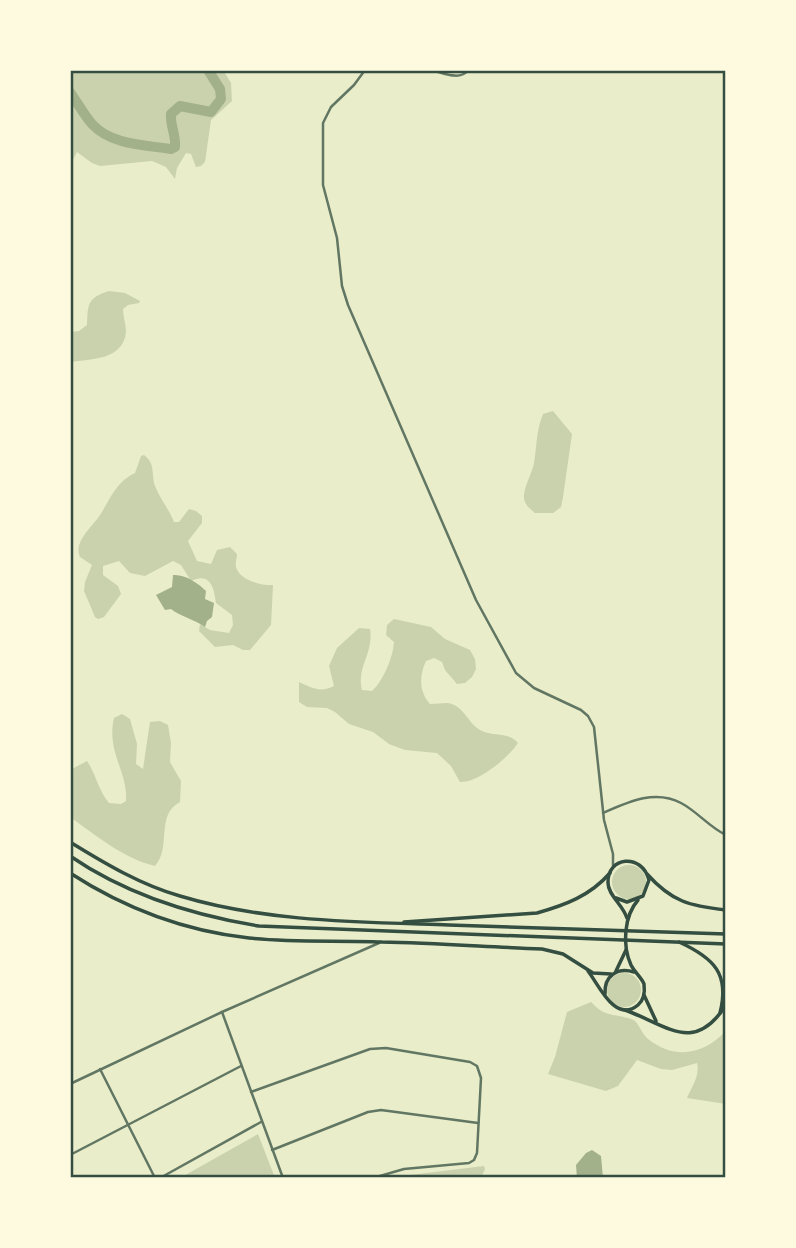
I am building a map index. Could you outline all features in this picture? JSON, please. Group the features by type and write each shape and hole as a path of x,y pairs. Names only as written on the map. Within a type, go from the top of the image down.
{"main road":[{"path":"70,842 128,874 177,896 275,915 399,923 726,934"},
{"path":"70,856 96,873 147,897 189,912 231,921 286,927 726,944"},
{"path":"399,923 537,913 584,895 623,862 637,863 666,894 678,901 726,910"},
{"path":"611,871 609,889 627,919"},
{"path":"70,873 129,906 189,927 248,938 552,951 574,959 587,970 613,1006 676,1033 692,1033 706,1028 719,1017 726,1005"},
{"path":"648,874 649,886 627,919 626,948 635,972 642,979 644,995 657,1023"},
{"path":"616,898 627,902 638,900"},
{"path":"677,942 705,957 720,973 724,996 719,1017"},
{"path":"606,996 605,984 626,948"},
{"path":"587,970 599,974 625,970 635,972"},
{"path":"625,1010 637,1005 644,995"}],"street":[{"path":"365,70 331,107 323,123 323,184 337,239 342,286 476,600 516,673 534,688 581,710 594,727 604,820 613,854 611,871"},
{"path":"431,70 458,77 467,74 469,70"},
{"path":"604,813 634,799 656,797 681,803 712,828 726,835"},
{"path":"613,854 623,862"},
{"path":"70,1084 222,1012 382,942"},
{"path":"222,1012 283,1178"},
{"path":"251,1092 370,1049 386,1048 470,1062 477,1066 481,1078 477,1153 474,1160 469,1163 389,1172 373,1178"},
{"path":"70,1155 241,1066"},
{"path":"100,1069 157,1178 262,1121"},
{"path":"272,1150 368,1112 381,1110 479,1123"}],"shaded area":[{"path":"70,70 223,70 231,83 232,101 211,120 205,162 196,167 191,154 186,153 177,168 175,179 166,167 152,161 100,166 77,152 70,165"},
{"path":"109,291 125,293 140,301 123,309 126,332 124,341 113,353 97,359 70,362 70,332 79,331 87,325 90,303 96,296"},
{"path":"553,411 572,434 563,497 561,507 553,513 535,513 525,503 525,491 534,463 543,414"},
{"path":"144,455 153,469 155,486 174,522 179,522 189,509 202,516 202,523 188,541 197,561 211,564 217,550 230,547 237,554 238,572 246,579 273,585 271,625 250,650 233,645 215,647 199,631 200,624 210,630 229,633 233,625 232,615 216,603 214,592 207,580 203,578 191,581 181,565 173,561 145,576 130,573 119,561 103,566 103,575 118,586 121,594 104,617 95,617 84,591 92,565 80,557 79,546 118,486 135,473 141,456"},
{"path":"173,575 195,582 206,591 205,599 214,603 212,617 205,627 171,609 165,610 156,595 172,587"},
{"path":"394,619 431,627 445,639 470,650 476,669 465,683 457,684 442,662 434,658 426,661 421,684 430,704 453,704 482,731 510,737 518,743 507,756 484,774 460,782 451,766 437,753 405,750 389,744 373,732 349,724 327,708 307,707 299,702 299,682 312,688 334,686 329,666 337,648 359,628 370,629 370,646 361,682 362,690 372,691 384,675 392,655 394,642 386,635 387,625"},
{"path":"122,714 130,719 137,744 136,764 143,769 150,722 160,721 168,725 170,762 181,781 180,802 168,815 163,850 155,866 121,852 70,817 70,770 87,761 109,803 121,804 126,801 126,790 112,730 114,718"},
{"path":"629,865 641,870 646,882 641,894 629,899 617,894 612,882 617,870"},
{"path":"624,973 636,978 641,990 636,1002 624,1007 612,1002 607,990 612,978"},
{"path":"591,1002 604,1012 635,1021 648,1039 668,1050 698,1050 726,1031 726,1104 687,1098 696,1077 697,1063 672,1070 637,1060 618,1086 606,1091 548,1074 567,1012"},
{"path":"258,1134 275,1178 180,1178"},
{"path":"592,1150 601,1156 603,1178 577,1178 576,1165"},
{"path":"484,1166 481,1178 385,1178"}],"waterway":[{"path":"70,92 83,113 100,131 129,143 171,149 175,147 171,114 180,106 211,112 221,99 220,89 208,70"}]}
